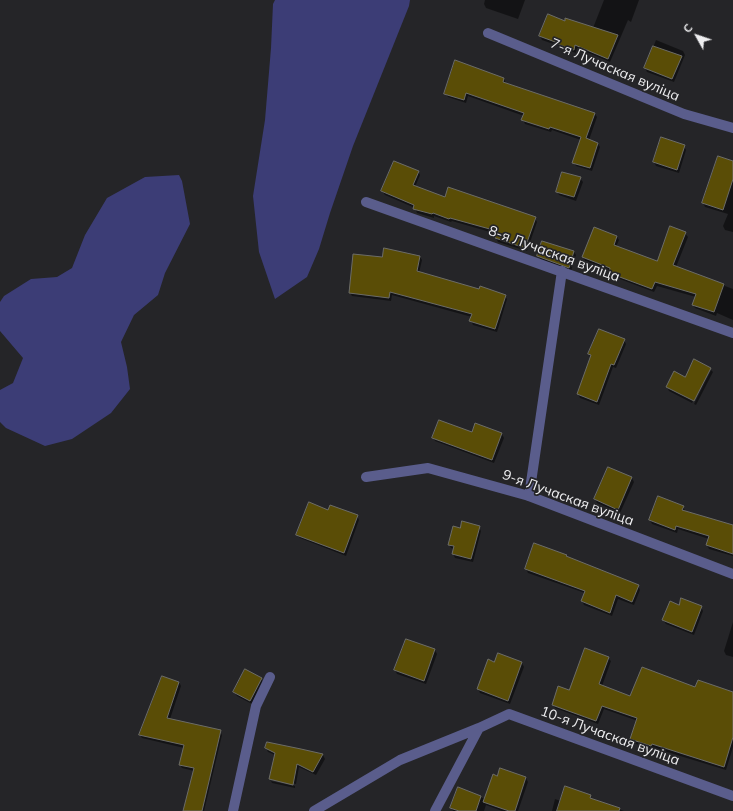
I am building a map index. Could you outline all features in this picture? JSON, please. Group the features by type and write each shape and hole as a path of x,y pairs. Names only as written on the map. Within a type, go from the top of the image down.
{"street":[{"name":"7-я Лучаская вуліца","path":"488,33 684,114 733,128"},
{"name":"8-я Лучаская вуліца","path":"366,202 733,333"},
{"path":"530,496 562,271"},
{"name":"9-я Лучаская вуліца","path":"366,476 428,468 530,496 733,574"},
{"path":"233,811 256,706 270,677"},
{"name":"10-я Лучаская вуліца","path":"314,811 400,760 479,728 509,714 733,796"},
{"path":"435,811 479,728"}],"shaded area":[{"path":"275,0 410,0 409,6 353,146 319,249 307,277 275,299 259,252 253,196 265,120 273,4"},
{"path":"179,175 182,181 190,224 165,273 158,295 134,315 121,342 130,389 111,413 72,439 45,446 6,428 0,422 0,390 13,383 23,358 0,331 0,302 4,296 31,279 57,277 72,268 85,235 107,198 145,177"}],"building":[{"path":"548,14 565,21 565,18 618,35 608,59 575,45 574,50 539,36"},
{"path":"653,46 682,56 672,79 644,68"},
{"path":"455,60 504,78 503,82 595,113 586,138 598,143 590,168 572,163 581,137 521,120 524,113 466,93 464,100 444,94"},
{"path":"661,137 685,145 677,170 653,162"},
{"path":"718,156 733,161 733,179 723,210 702,203"},
{"path":"394,161 419,171 413,185 445,197 448,187 536,217 525,248 495,238 497,231 413,209 414,205 381,191"},
{"path":"562,172 581,177 574,197 556,192"},
{"path":"670,226 686,232 673,265 724,284 714,312 692,305 696,294 655,282 652,289 609,273 610,268 582,257 594,227 617,236 614,245 657,261"},
{"path":"542,241 574,251 569,268 537,256"},
{"path":"384,248 420,256 417,271 479,289 480,286 506,295 495,329 469,321 472,314 390,292 389,298 349,293 353,254 382,257"},
{"path":"599,329 625,339 614,365 611,364 597,402 577,394 591,355 588,354"},
{"path":"694,359 711,368 694,401 666,387 674,371 685,377"},
{"path":"439,420 472,432 475,423 502,433 492,460 432,438"},
{"path":"608,467 632,477 618,510 594,499"},
{"path":"658,496 684,506 682,510 733,525 733,554 706,545 709,536 676,526 675,530 649,520"},
{"path":"309,502 328,510 330,505 358,515 344,553 296,535"},
{"path":"462,521 480,526 471,559 452,554 454,546 448,545 453,526 460,528"},
{"path":"534,543 639,585 632,602 616,595 610,613 581,601 585,591 525,569"},
{"path":"681,598 702,606 692,632 662,620 670,601 679,605"},
{"path":"406,639 435,649 424,681 394,670"},
{"path":"585,648 609,657 599,684 630,696 642,667 695,687 698,680 733,692 733,737 724,767 652,744 651,746 630,739 637,718 602,706 596,721 552,705 558,686 569,690"},
{"path":"498,653 522,662 508,701 477,689 488,659 494,662"},
{"path":"245,669 262,678 250,701 233,692"},
{"path":"162,676 179,682 167,718 221,730 202,811 183,811 194,768 179,765 184,745 139,735"},
{"path":"267,742 323,754 313,772 297,764 293,785 269,779 275,753 265,748"},
{"path":"500,768 526,777 515,811 509,811 483,802 493,774 497,776"},
{"path":"565,786 591,795 590,798 620,808 619,811 557,811"},
{"path":"458,787 481,796 476,811 459,811 450,808"}]}
